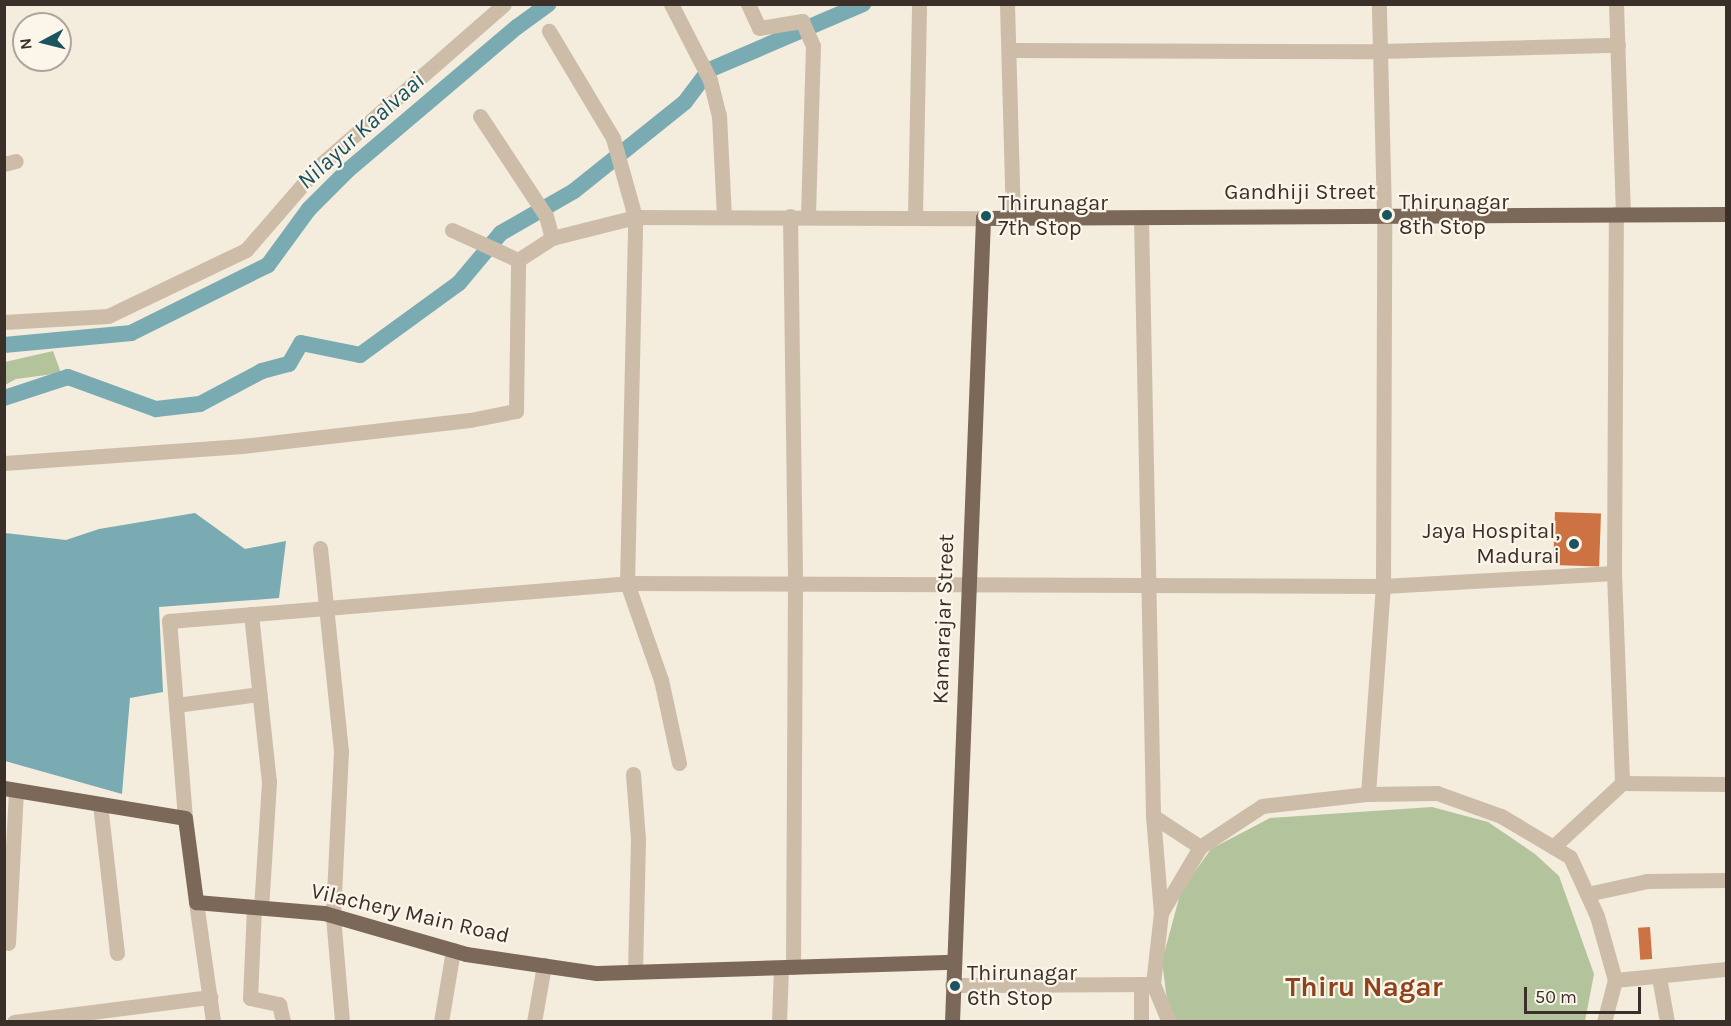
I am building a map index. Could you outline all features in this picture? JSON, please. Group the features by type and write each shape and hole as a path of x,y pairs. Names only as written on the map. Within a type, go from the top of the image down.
{"main road":[{"name":"Gandhiji Street","path":"983,218 1726,214"},
{"name":"Kamarajar Street","path":"952,1022 983,218"},
{"path":"10,789 185,818 196,902"},
{"name":"Vilachery Main Road","path":"196,902 333,916 453,950 597,974 953,962"}],"street":[{"path":"4,322 108,315 246,250 318,167 504,4"},
{"path":"671,4 696,59 710,80 718,115 724,216"},
{"path":"748,4 759,28 802,21 813,46 808,217"},
{"path":"915,216 919,4"},
{"path":"1007,4 1013,218"},
{"path":"1368,794 1383,586 1384,215 1379,4"},
{"path":"1616,4 1620,214 1614,573 1622,783"},
{"path":"549,32 614,138 635,217 627,583 661,680 679,764"},
{"path":"1009,50 1381,51 1618,45"},
{"path":"480,116 531,197 546,216 552,238"},
{"path":"779,1022 787,967 795,585 790,216"},
{"path":"518,260 552,238 635,217 915,216 983,218"},
{"path":"1141,217 1153,816 1161,913 1141,1022"},
{"path":"452,230 518,260"},
{"path":"4,463 242,446 470,420 516,411 518,260"},
{"path":"320,548 341,751 333,916 342,1022"},
{"path":"185,818 169,621 627,583 968,587 1383,586 1614,573"},
{"path":"250,614 269,782 250,998 279,1004 283,1022"},
{"path":"176,705 259,694"},
{"path":"633,774 638,839 635,972"},
{"path":"1553,847 1622,783 1726,784"},
{"path":"8,943 10,789"},
{"path":"1161,913 1200,847 1262,806 1368,794 1437,793 1501,816 1570,857 1587,894 1615,980 1604,1022"},
{"path":"100,804 117,953"},
{"path":"1153,816 1200,847"},
{"path":"1587,894 1647,881 1726,880"},
{"path":"196,902 213,1022"},
{"path":"441,1022 453,950"},
{"path":"534,1022 544,965"},
{"path":"1615,980 1726,969"},
{"path":"1659,977 1667,1022"},
{"path":"952,985 1147,984"},
{"path":"1147,984 1169,1022"},
{"path":"14,1022 105,1016 210,997"}],"green space":[{"path":"53,351 61,373 16,379 5,385 5,362"},
{"path":"1432,807 1488,822 1535,854 1559,876 1594,974 1585,1021 1176,1022 1167,1000 1162,961 1181,891 1211,849 1270,818"}],"water":[{"path":"195,513 245,549 286,541 279,598 159,607 163,692 130,698 122,794 5,761 5,533 66,540 99,529"}],"building":[{"path":"1555,512 1601,514 1599,567 1553,565"},
{"path":"1650,927 1652,959 1640,960 1638,928"}],"waterway":[{"name":"Nilayur Kaalvaai","path":"4,345 131,333 268,265 309,209 347,171 517,27 549,4"},
{"path":"4,398 68,377 156,409 200,404 262,371 289,364 301,343 360,355 459,283 501,233 574,191 685,102 709,70 863,4"}],"place":[{"name":"Thirunagar 8th Stop","path":"1387,215"},
{"name":"Thirunagar 7th Stop","path":"986,216"},
{"name":"Jaya Hospital, Madurai","path":"1574,544"},
{"name":"Thirunagar 6th Stop","path":"955,986"}],"district":[{"name":"Thiru Nagar","path":"1364,987"}]}
